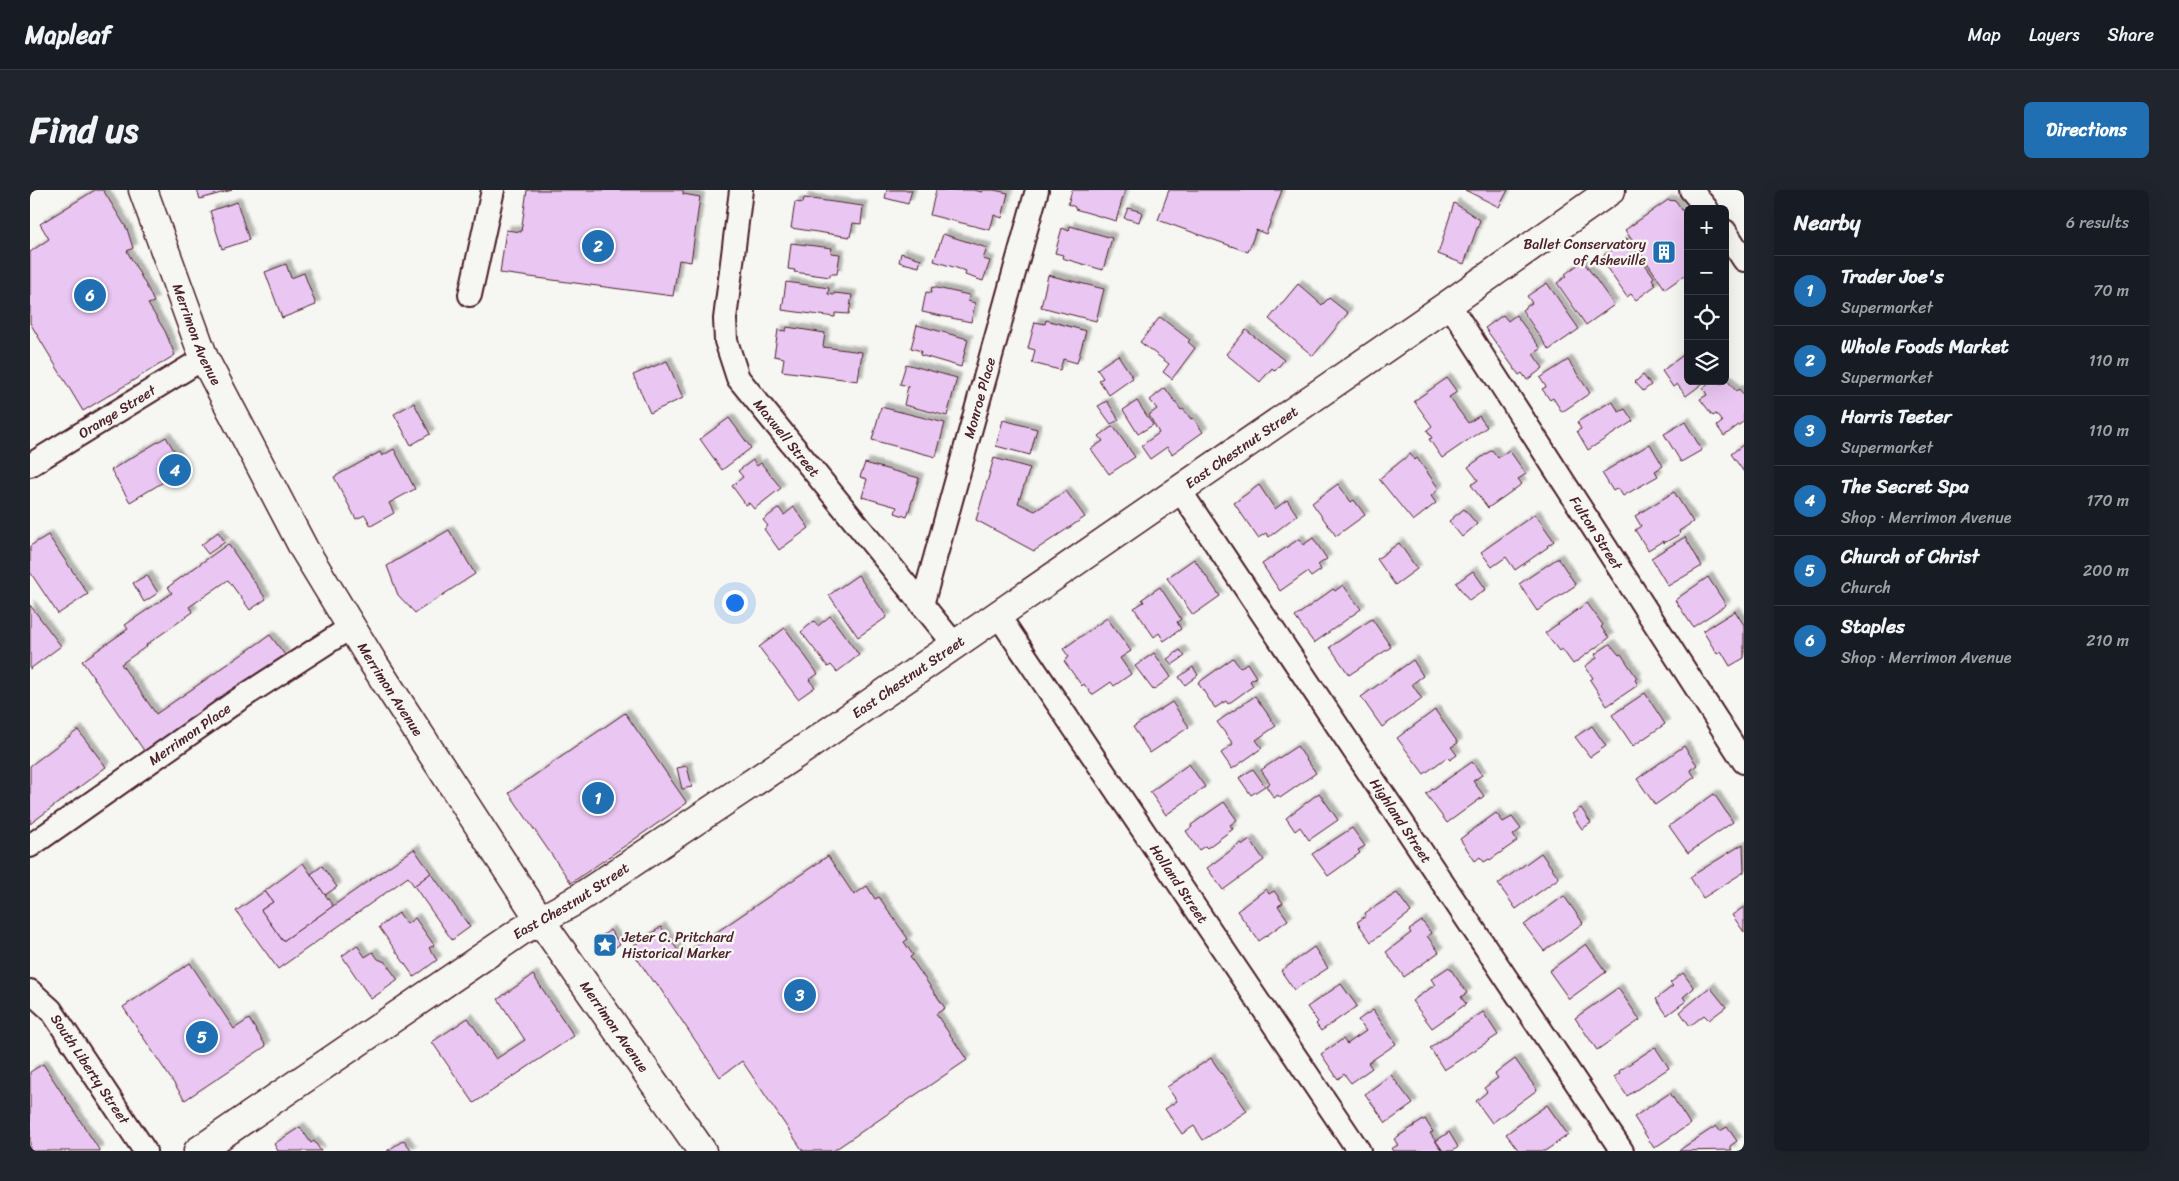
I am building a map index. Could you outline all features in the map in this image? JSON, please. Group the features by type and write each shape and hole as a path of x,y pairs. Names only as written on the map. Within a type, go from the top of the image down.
{"street":[{"name":"Merrimon Avenue","path":"143,190 204,358 296,535 351,627 540,920 702,1151"},
{"path":"470,295 493,190"},
{"name":"Maxwell Street","path":"742,190 725,319 726,341 738,378 955,645"},
{"name":"Monroe Place","path":"922,605 1038,190"},
{"name":"East Chestnut Street","path":"198,1151 540,920 573,902 805,748 1449,304 1611,190"},
{"path":"1691,190 1704,205"},
{"path":"1729,238 1744,260"},
{"name":"Fulton Street","path":"1449,304 1744,762"},
{"name":"Orange Street","path":"30,465 204,358"},
{"name":"Highland Street","path":"1179,489 1622,1151"},
{"name":"Holland Street","path":"998,616 1359,1151"},
{"name":"Merrimon Place","path":"30,846 238,700 351,627"},
{"name":"South Liberty Street","path":"30,990 51,1010 145,1151"}],"building":[{"path":"95,190 103,190 127,229 133,248 127,251 154,302 148,304 165,331 175,355 83,411 30,323 30,252 49,239 40,224"},
{"path":"197,190 232,190 200,199"},
{"path":"527,190 683,190 683,194 700,197 691,262 679,260 673,296 500,273 506,230 521,232"},
{"path":"887,190 912,190 908,204 885,198"},
{"path":"936,190 973,190 982,192 982,190 994,190 1008,193 1002,218 994,215 990,230 930,215"},
{"path":"1072,190 1125,190 1116,221 1075,209 1075,207 1068,204"},
{"path":"1169,190 1282,190 1266,234 1256,230 1248,252 1158,220"},
{"path":"1465,190 1508,190 1499,207"},
{"path":"804,198 863,206 861,224 853,223 850,237 791,228 795,202 803,203"},
{"name":"Ballet Conservatory of Asheville","path":"1668,200 1676,201 1684,213 1684,276 1665,289 1625,230"},
{"path":"237,202 249,240 222,249 210,211"},
{"path":"1454,203 1480,220 1464,264 1438,254"},
{"path":"1128,208 1142,212 1139,222 1124,218"},
{"path":"1070,226 1112,238 1103,270 1062,258 1063,255 1055,253 1062,228 1069,231"},
{"path":"943,234 987,248 983,259 990,261 983,281 965,275 966,271 934,261"},
{"path":"1627,239 1654,277 1652,279 1656,285 1636,300 1631,294 1627,297 1600,258"},
{"path":"791,243 832,248 831,253 840,254 837,274 830,274 830,277 794,272 795,270 788,269"},
{"path":"901,253 921,259 919,267 899,262"},
{"path":"1583,261 1614,305 1586,325 1557,283 1567,276 1565,274"},
{"path":"286,264 291,278 304,273 316,305 282,318 265,272"},
{"path":"1048,275 1104,289 1096,321 1041,307"},
{"path":"786,282 829,288 828,294 852,295 849,314 835,313 835,317 782,310"},
{"path":"1547,283 1579,329 1549,350 1522,310 1532,303 1527,296"},
{"path":"1298,284 1322,305 1329,298 1348,313 1313,356 1269,319"},
{"path":"932,287 969,295 968,301 975,303 971,322 922,312 926,292 931,293"},
{"path":"1503,315 1508,321 1516,315 1541,349 1533,354 1543,368 1527,380 1522,373 1519,375 1485,328"},
{"path":"1160,317 1190,340 1188,342 1195,348 1172,379 1163,372 1169,364 1140,342"},
{"path":"1046,320 1086,331 1077,363 1063,359 1060,370 1032,363 1035,350 1028,348 1035,322 1045,324"},
{"path":"917,325 968,339 961,367 920,355 921,351 911,348"},
{"path":"787,327 825,333 823,347 862,352 858,381 782,371 784,358 774,356 778,330 786,331"},
{"path":"1246,330 1284,360 1275,371 1272,368 1260,382 1226,354"},
{"path":"1684,354 1684,385 1701,385 1686,396 1677,384 1673,387 1662,371"},
{"path":"1118,355 1133,378 1109,395 1099,380 1103,378 1097,369"},
{"path":"1568,360 1590,393 1562,412 1553,398 1550,400 1542,389 1546,387 1540,378"},
{"path":"667,361 683,398 650,413 633,375"},
{"path":"906,364 957,378 947,416 904,405 908,386 900,384"},
{"path":"1643,375 1651,385 1643,391 1635,382"},
{"path":"1447,378 1457,392 1449,397 1468,423 1479,416 1487,427 1442,458 1429,439 1432,438 1427,430 1432,426 1414,401"},
{"path":"1729,382 1736,391 1739,389 1744,396 1744,421 1724,436 1717,426 1722,422 1716,414 1713,416 1700,399 1707,395 1703,388 1707,385 1729,385"},
{"path":"1165,388 1181,410 1183,409 1191,419 1193,418 1203,432 1172,454 1167,447 1150,459 1141,446 1159,433 1149,415 1157,409 1150,400"},
{"path":"1107,401 1119,420 1111,424 1098,406"},
{"path":"1137,401 1153,425 1138,434 1123,410"},
{"path":"1612,401 1619,412 1625,409 1633,421 1588,450 1577,431 1581,429 1577,422"},
{"path":"414,403 430,434 411,445 394,414"},
{"path":"881,407 945,423 936,457 872,440"},
{"path":"729,418 751,448 722,470 700,439"},
{"path":"1003,420 1037,429 1030,455 996,446"},
{"path":"1685,422 1702,450 1681,462 1664,434"},
{"path":"1113,426 1135,457 1109,474 1091,449 1103,441 1099,436"},
{"path":"166,437 185,469 130,502 111,470"},
{"path":"1650,444 1663,466 1655,471 1658,476 1623,496 1618,488 1613,491 1602,473"},
{"path":"1744,444 1744,472 1731,454"},
{"path":"394,449 415,489 389,503 394,513 371,526 365,515 356,519 334,477 380,452 382,456"},
{"path":"1492,450 1498,458 1509,450 1526,474 1518,479 1522,484 1488,508 1471,485 1478,480 1468,467"},
{"path":"1410,454 1415,460 1417,458 1439,489 1431,496 1436,503 1413,521 1379,479"},
{"path":"994,458 1030,468 1018,503 1035,511 1066,491 1085,517 1034,551 976,520"},
{"path":"753,460 757,466 761,463 781,488 754,509 749,503 746,505 732,486 743,477 738,471"},
{"path":"865,463 919,478 907,517 895,513 897,507 862,497 867,479 860,477"},
{"path":"1338,484 1351,502 1354,500 1365,515 1336,536 1312,503"},
{"path":"1259,485 1275,509 1287,500 1297,515 1269,537 1266,533 1258,538 1234,503"},
{"path":"1674,492 1693,522 1679,531 1680,534 1648,550 1635,530 1641,526 1635,516"},
{"path":"794,507 809,528 779,550 764,529 768,526 763,520 779,508 784,515"},
{"path":"1464,509 1477,524 1462,537 1449,521"},
{"path":"1535,514 1554,541 1515,570 1506,557 1492,567 1481,552"},
{"path":"449,530 475,574 415,613 398,595 387,566"},
{"path":"218,532 225,542 208,554 201,545"},
{"path":"48,535 88,594 58,614 30,572 30,546"},
{"path":"1685,537 1702,566 1668,586 1651,558"},
{"path":"1313,538 1327,559 1318,565 1321,570 1311,577 1307,572 1280,591 1262,564 1299,539 1303,545"},
{"path":"1399,543 1417,569 1395,585 1377,559"},
{"path":"228,544 266,599 250,610 228,580 189,607 193,612 121,664 156,714 270,635 285,655 145,752 82,661 128,629 125,625 172,593 168,587"},
{"path":"1558,558 1576,585 1537,611 1519,584"},
{"path":"1194,559 1220,596 1193,615 1167,578"},
{"path":"1473,571 1486,589 1469,601 1456,583"},
{"path":"147,575 158,593 144,602 133,583"},
{"path":"858,575 887,617 858,637 829,595"},
{"path":"1708,577 1726,605 1693,627 1675,600"},
{"path":"1343,585 1361,609 1314,643 1295,617 1333,589 1335,591"},
{"path":"1160,587 1181,619 1177,622 1181,629 1164,641 1159,633 1154,637 1134,608 1144,602 1142,599"},
{"path":"1587,603 1603,625 1601,627 1609,638 1573,664 1562,649 1559,651 1545,633"},
{"path":"30,605 61,646 30,669"},
{"path":"1735,611 1744,625 1744,658 1730,666 1721,651 1717,654 1703,631"},
{"path":"830,616 859,655 837,672 831,665 828,667 801,632 814,621 818,626"},
{"path":"1107,618 1131,651 1120,658 1131,674 1114,686 1111,682 1092,695 1084,684 1082,686 1064,661 1069,657 1063,649"},
{"path":"1372,619 1391,647 1349,675 1330,647"},
{"path":"785,628 818,674 809,680 815,687 798,699 759,647"},
{"path":"1610,644 1619,655 1621,654 1637,678 1635,680 1638,685 1607,706 1590,680 1593,678 1585,666 1597,658 1595,654"},
{"path":"1180,650 1185,656 1172,665 1167,659"},
{"path":"1154,653 1171,677 1153,690 1135,666"},
{"path":"1233,658 1240,668 1247,663 1256,677 1250,681 1253,686 1228,704 1226,701 1215,708 1198,683"},
{"path":"1413,660 1423,676 1412,684 1422,699 1382,727 1361,697"},
{"path":"1193,667 1198,675 1185,685 1179,677"},
{"path":"1645,693 1665,724 1633,746 1612,715"},
{"path":"1255,696 1276,726 1256,740 1262,748 1232,769 1221,753 1233,744 1217,722"},
{"path":"1172,702 1189,727 1150,753 1133,727"},
{"path":"1435,710 1458,743 1451,747 1457,755 1450,760 1447,757 1424,774 1397,738"},
{"path":"625,713 687,803 571,883 509,793"},
{"path":"1592,726 1606,746 1590,757 1575,737"},
{"path":"78,730 106,767 30,824 30,766"},
{"path":"1297,746 1316,773 1280,798 1278,795 1274,798 1266,786 1270,783 1261,770"},
{"path":"1684,746 1697,765 1690,770 1695,777 1655,805 1637,779"},
{"path":"1472,762 1482,775 1473,781 1484,796 1447,823 1426,794"},
{"path":"1189,764 1205,787 1166,815 1150,792"},
{"path":"687,766 692,787 682,789 677,768"},
{"path":"1253,769 1265,786 1251,795 1239,778"},
{"path":"1319,793 1338,820 1309,840 1300,827 1295,831 1286,818"},
{"path":"1714,794 1733,822 1688,853 1669,826"},
{"path":"1224,802 1237,820 1230,825 1233,829 1207,848 1205,846 1199,850 1186,831 1192,827 1191,825"},
{"path":"1581,808 1591,823 1582,829 1572,814"},
{"path":"1496,813 1503,822 1512,817 1521,829 1513,835 1517,841 1490,860 1484,862 1480,857 1475,861 1460,839"},
{"path":"1352,828 1365,846 1358,850 1360,853 1328,876 1312,854"},
{"path":"1250,840 1264,860 1223,890 1207,868 1241,843 1243,845"},
{"path":"1743,844 1744,872 1703,898 1690,877"},
{"path":"414,849 431,873 414,886 408,877 278,969 236,911 265,891 273,902 261,910 283,941"},
{"path":"1541,853 1559,878 1516,909 1498,884"},
{"path":"828,856 854,895 867,886 875,899 879,897 908,939 904,942 913,955 910,957 945,1008 936,1014 967,1060 833,1151 803,1151 742,1061 720,1077 655,981 653,982 630,948 661,927 682,956"},
{"path":"303,863 333,906 283,941 261,910 273,902 265,891"},
{"path":"322,866 337,887 325,895 311,874"},
{"path":"431,873 470,927 452,940 414,886"},
{"path":"1266,889 1269,894 1274,891 1283,903 1278,906 1288,920 1259,941 1237,911"},
{"path":"1397,893 1411,912 1371,942 1357,922 1366,916 1365,913"},
{"path":"1564,896 1583,923 1544,951 1524,925"},
{"path":"1744,907 1744,932 1732,915"},
{"path":"399,913 407,924 415,918 434,945 429,948 437,960 414,977 379,927"},
{"path":"1422,921 1431,933 1427,936 1439,952 1404,977 1386,952 1411,933 1409,930"},
{"path":"610,930 620,944 613,949 603,935"},
{"path":"1586,944 1606,972 1569,999 1549,971"},
{"path":"357,945 365,957 373,952 378,959 385,962 398,980 371,999 342,956"},
{"path":"1314,947 1328,968 1294,990 1281,971"},
{"path":"190,963 234,1029 249,1019 266,1046 185,1100 123,1007"},
{"path":"1449,967 1467,993 1461,997 1466,1004 1432,1028 1412,1001 1435,985 1431,979"},
{"path":"1683,973 1694,988 1683,997 1686,1001 1667,1015 1656,999 1673,986 1670,983"},
{"path":"533,975 574,1036 474,1103 432,1042 468,1018 496,1059 525,1040 498,999"},
{"path":"1341,984 1357,1006 1321,1031 1316,1024 1318,1022 1307,1007"},
{"path":"1710,987 1726,1007 1709,1020 1704,1015 1690,1026 1680,1012"},
{"path":"1618,988 1640,1020 1597,1050 1575,1018"},
{"path":"1373,1010 1396,1044 1368,1063 1372,1068 1351,1083 1344,1074 1338,1079 1321,1054 1343,1039 1347,1044 1366,1031 1358,1020"},
{"path":"1483,1012 1498,1035 1444,1070 1430,1048"},
{"path":"1655,1047 1669,1068 1627,1096 1614,1077 1620,1073 1619,1071"},
{"path":"1211,1058 1247,1111 1203,1140 1194,1126 1182,1134 1165,1109 1177,1101 1167,1087"},
{"path":"1515,1059 1537,1090 1492,1123 1476,1101 1487,1092 1484,1088 1498,1078 1495,1074"},
{"path":"43,1064 100,1151 30,1151 30,1072"},
{"path":"1391,1075 1413,1104 1386,1123 1365,1094"},
{"path":"1670,1093 1690,1124 1654,1148 1634,1117"},
{"path":"1547,1105 1568,1135 1545,1151 1519,1151 1506,1134"},
{"path":"1425,1119 1433,1132 1430,1133 1442,1151 1393,1151 1391,1149 1398,1145 1394,1139"},
{"path":"1716,1126 1720,1131 1727,1127 1737,1141 1730,1146 1732,1150 1678,1151"},
{"path":"300,1127 311,1143 314,1141 321,1151 278,1151 274,1144"},
{"path":"1449,1132 1458,1147 1453,1151 1443,1151 1436,1141"},
{"path":"404,1140 412,1151 387,1151"}],"place":[{"name":"Whole Foods Market","path":"598,246"},
{"name":"Ballet Conservatory of Asheville","path":"1664,252"},
{"name":"Staples","path":"90,295"},
{"name":"The Secret Spa","path":"175,470"},
{"name":"Trader Joe's","path":"598,798"},
{"name":"Jeter C. Pritchard Historical Marker","path":"605,945"},
{"name":"Harris Teeter","path":"800,995"},
{"name":"Church of Christ","path":"202,1037"}]}
